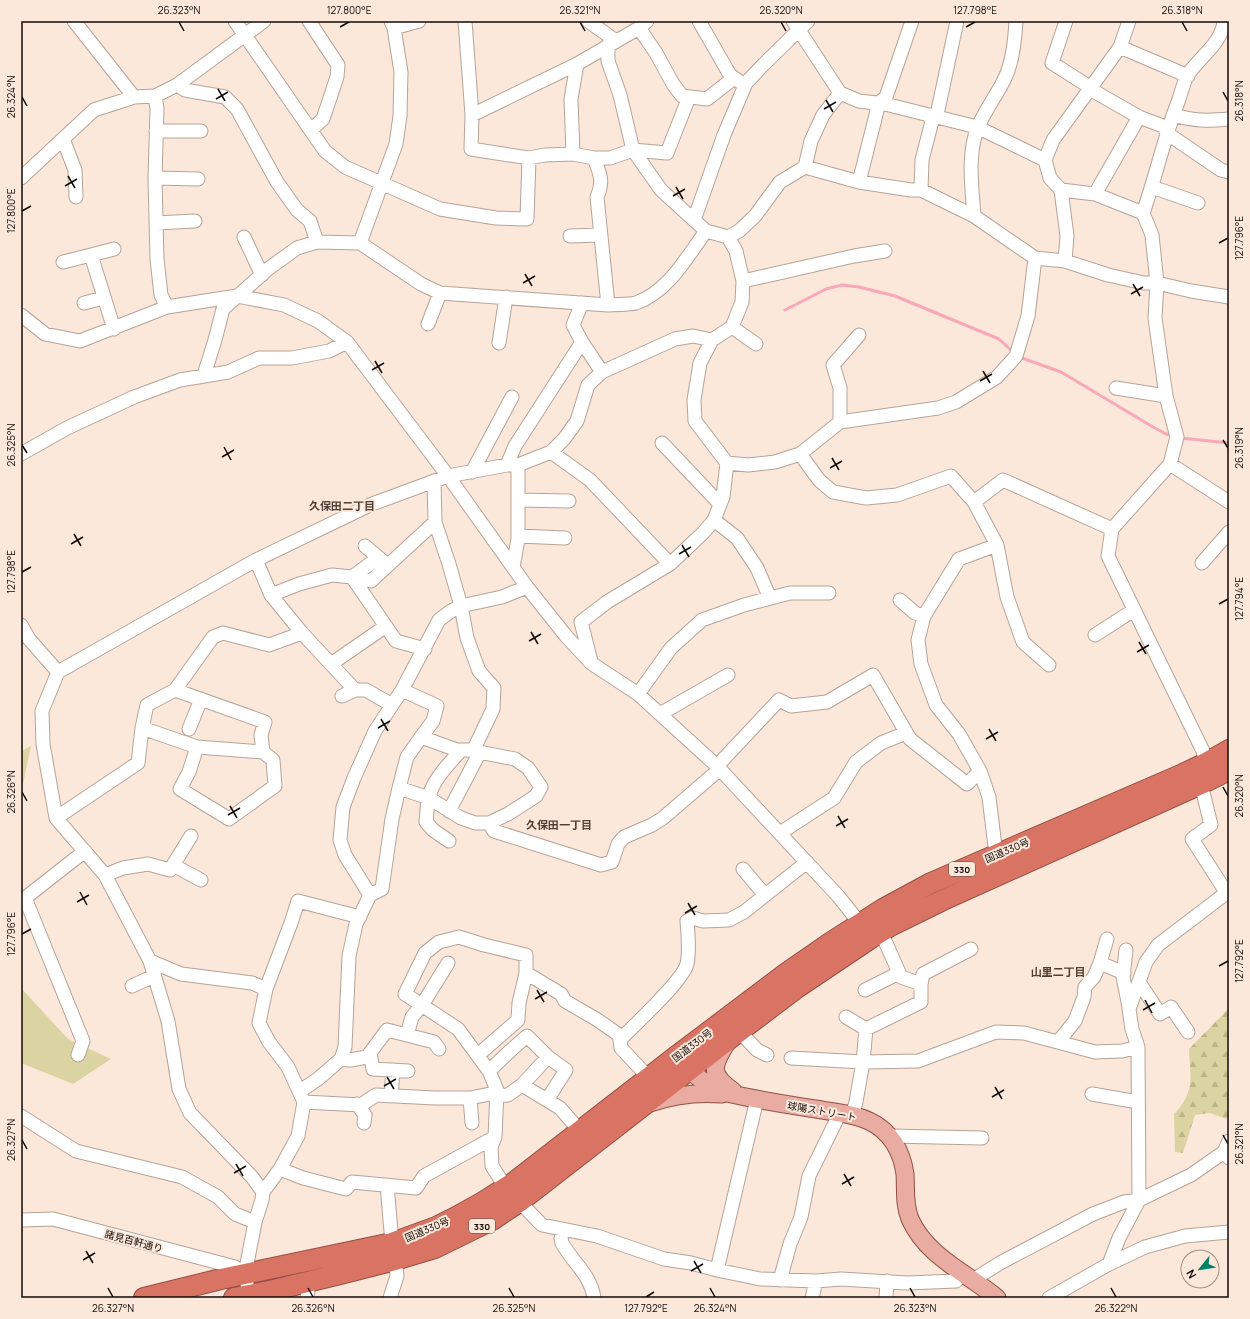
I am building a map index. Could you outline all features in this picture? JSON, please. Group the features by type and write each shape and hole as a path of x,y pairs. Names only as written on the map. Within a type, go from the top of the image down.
{"highway":[{"name":"国道330号","path":"144,1298 188,1293 245,1274 394,1252 435,1248 461,1236 492,1220 512,1195 580,1131 649,1078 734,1035 871,931 882,909 931,883 1206,763 1229,750"},
{"name":"国道330号","path":"512,1195 642,1106 683,1062 788,972 871,931 1202,784 1229,770"},
{"name":"国道330号","path":"242,1296 308,1290 394,1252"}],"main road":[{"path":"734,1035 717,1058 714,1067 717,1076 726,1086 740,1096"},
{"name":"球陽ストリート","path":"683,1062 695,1076 710,1086 723,1092 846,1114 869,1121 880,1127 890,1136 902,1159 905,1174 906,1203 909,1218 917,1233 944,1261 968,1276 997,1298"},
{"path":"642,1106 678,1095 713,1093 740,1096"}],"street":[{"path":"74,21 134,97"},
{"path":"235,21 325,151 344,167 440,209 496,218 527,219 529,158"},
{"path":"21,178 94,110 134,97 155,96 177,85 264,21"},
{"path":"310,21 338,65 337,77 324,119 311,130"},
{"path":"360,243 396,144 400,116 401,72 393,24 419,21"},
{"path":"465,21 472,115 471,149 529,158 545,155 573,154 594,158 610,158 633,150 667,153 690,97"},
{"path":"588,21 612,43"},
{"path":"699,21 730,75 745,86"},
{"path":"860,182 879,103 886,96 912,21"},
{"path":"922,190 922,160 932,121 938,110 957,21"},
{"path":"974,216 971,175 972,152 977,127 1006,77 1014,46 1016,21"},
{"path":"1066,21 1052,63 1085,84 1090,89 1139,117 1163,126 1168,134 1222,170 1229,172"},
{"path":"1065,261 1067,236 1061,190 1050,178 1045,160 1053,140 1120,46 1129,21"},
{"path":"472,115 577,64 643,24 656,53 673,84 682,96 707,99 734,78"},
{"path":"694,220 724,135 745,86 800,24 840,93 859,101 879,103 977,127 1045,160"},
{"path":"1129,1009 1146,962 1158,945 1228,891 1192,839 1211,825 1202,784 1206,763 1203,751 1108,556 1112,528 1170,464 1176,437 1166,396 1155,318 1157,283 1152,235 1143,213 1173,115 1188,76 1215,42 1225,25"},
{"path":"612,43 608,61 620,95 633,150 662,190 706,231 728,237 739,231 755,216 780,182 805,167 811,141 823,115 840,93"},
{"path":"1120,46 1188,76"},
{"path":"573,154 571,99 577,64"},
{"path":"177,85 185,90 225,97 236,109 277,182 297,210 310,221 317,242"},
{"path":"155,96 157,109 157,259 161,295 167,307"},
{"path":"1173,115 1191,120 1206,121 1229,119"},
{"path":"1095,194 1139,117"},
{"path":"156,131 201,131"},
{"path":"63,139 75,170 76,197"},
{"path":"594,158 601,174 601,188 597,197 608,305"},
{"path":"805,167 860,182 911,190 922,190 974,216 1034,258 1065,261 1108,275 1144,283 1157,283 1191,291 1229,297"},
{"path":"156,178 198,179"},
{"path":"1152,187 1198,203"},
{"path":"1061,190 1095,194 1143,213"},
{"path":"156,222 195,221"},
{"path":"204,375 215,340 222,309 297,248 317,242 360,243 421,284 440,293 608,305 636,303 659,290 706,231"},
{"path":"570,236 601,235"},
{"path":"244,237 262,275"},
{"path":"591,663 581,622 607,602 670,564 703,533 714,520 723,497 726,463 695,421 694,400 700,363 712,340 732,327 742,302 743,280 736,251 728,237"},
{"path":"63,262 114,249"},
{"path":"743,280 854,256 884,252"},
{"path":"91,255 114,329"},
{"path":"726,463 748,465 775,462 800,454 840,422 944,406 956,402 997,377 1016,356 1028,316 1034,258"},
{"path":"428,324 440,293"},
{"path":"21,315 45,334 80,341 167,307 237,296 284,305 318,321 347,342 448,476 527,587 566,636 591,663 638,694 719,768 871,931 901,977 921,984"},
{"path":"499,343 506,297"},
{"path":"84,303 104,298"},
{"path":"582,303 573,326 602,372"},
{"path":"732,327 756,344"},
{"path":"840,422 840,388 833,365 859,335"},
{"path":"263,1192 252,1177 190,1114 179,1089 168,1021 150,961 105,875 56,818 43,744 42,711 58,672 256,560 372,504 448,476 512,465 551,452 564,439 577,421 588,386 602,372 675,339 693,336 712,340"},
{"path":"21,454 67,428 134,397 180,380 228,372 259,358 292,358 329,351 347,342"},
{"path":"513,567 518,536 518,500 512,465 515,446 582,342"},
{"path":"1116,388 1166,396"},
{"path":"472,472 512,396"},
{"path":"662,443 720,504"},
{"path":"551,452 590,480 670,564"},
{"path":"800,454 819,480 833,492 866,498 897,495 951,476 974,502 997,545 1006,597 1023,642 1049,665"},
{"path":"1170,464 1227,497"},
{"path":"974,502 1003,480 1112,528"},
{"path":"434,482 435,522 461,606 467,638 480,671 494,688 493,709 472,751 449,811"},
{"path":"518,500 569,501"},
{"path":"714,520 736,538 757,568 770,598"},
{"path":"271,595 299,584 332,575 371,581 383,561 435,522"},
{"path":"1202,563 1229,532"},
{"path":"518,536 565,538"},
{"path":"996,855 989,797 980,771 959,734 936,705 921,664 918,640 924,616 959,560 997,545"},
{"path":"365,546 383,561"},
{"path":"256,560 271,595 302,633 355,690"},
{"path":"352,577 396,640 425,649"},
{"path":"370,895 345,855 340,840 343,807 375,731 402,690 439,620 461,606 502,597 527,587"},
{"path":"638,694 671,648 702,620 744,605 790,593 829,593"},
{"path":"900,600 915,613 924,616"},
{"path":"1095,635 1134,610"},
{"path":"21,625 29,639 58,672"},
{"path":"331,664 386,626"},
{"path":"56,818 138,763 142,728 147,705 175,690 213,637 223,634 269,645 302,633"},
{"path":"660,714 728,675"},
{"path":"489,823 494,831 601,864 612,862 618,844 624,837 652,825 663,818 719,768 779,700 790,706 827,702 873,675 910,740 967,784 980,771"},
{"path":"175,690 265,722 261,735 263,752"},
{"path":"342,696 355,690 366,690 392,705"},
{"path":"302,1096 318,1079 342,1059 345,1047 348,956 356,924 370,895 382,889 392,819 407,756 433,721 436,706 402,690"},
{"path":"189,729 201,699"},
{"path":"142,728 197,748 263,752 274,760 275,786 229,819 180,789 189,772 197,748"},
{"path":"780,834 834,798 856,762 881,743 906,733"},
{"path":"239,751 261,735"},
{"path":"399,788 428,798 461,818 475,823 489,823 508,814 536,796 541,787 528,768 515,759 472,751 457,750 421,737"},
{"path":"448,841 433,830 426,822 428,798 445,767 472,751"},
{"path":"105,875 123,868 148,864 170,870 191,836"},
{"path":"78,1055 83,1041 23,899 84,851"},
{"path":"649,1078 621,1048 620,1040 678,981 687,965 689,948 687,921 693,918 703,921 729,920 744,912 764,894 807,862"},
{"path":"173,865 201,880"},
{"path":"743,869 764,894"},
{"path":"242,1296 255,1222 263,1192 280,1169 298,1136 302,1096 288,1067 269,1042 259,1023 266,989 298,901 360,917"},
{"path":"478,1055 518,1020 519,1003 526,974 526,955 484,945 459,937 439,942 425,953 405,994 458,1029 489,1071 497,1090 495,1137 490,1146 492,1166 512,1195 542,1225 597,1236 664,1259 691,1262 717,1270 760,1279 816,1281 841,1279 907,1283 956,1281 1000,1263 1093,1214 1124,1202 1138,1200 1190,1175 1227,1150"},
{"path":"1058,1042 1075,1021 1084,997 1085,987 1094,977 1107,939"},
{"path":"866,1029 921,1002 921,984 923,974 971,949"},
{"path":"1109,1264 1119,1238 1138,1200 1138,1047 1132,1029 1124,977 1126,950"},
{"path":"150,961 181,974 252,983 266,989"},
{"path":"407,1035 412,1017 422,1005 448,963"},
{"path":"1100,963 1124,972"},
{"path":"864,990 899,973"},
{"path":"526,974 561,994 565,1002 596,1019 622,1037"},
{"path":"132,986 154,976"},
{"path":"1139,982 1160,1014 1171,1007 1188,1032"},
{"path":"846,1018 866,1029"},
{"path":"780,1280 790,1244 801,1217 809,1176 846,1114 856,1102 863,1062 866,1029"},
{"path":"342,1059 350,1060 367,1057 387,1030 434,1042 439,1049"},
{"path":"791,1058 863,1062 918,1061 996,1032 1024,1032 1095,1052 1122,1051 1138,1047"},
{"path":"734,1035 766,1055"},
{"path":"489,1071 527,1036 548,1057 566,1070 547,1100"},
{"path":"370,1053 373,1069 408,1071"},
{"path":"302,1096 361,1105 376,1095 470,1098 490,1094 496,1096 508,1095 522,1085 548,1057"},
{"path":"391,1096 393,1070"},
{"path":"522,1085 560,1108 580,1131"},
{"path":"1092,1094 1138,1102"},
{"path":"470,1098 472,1123"},
{"path":"717,1270 757,1099"},
{"path":"356,1104 366,1115 364,1123"},
{"path":"21,1116 76,1151 182,1178 218,1196 235,1214 255,1222"},
{"path":"890,1136 982,1138"},
{"path":"280,1169 303,1178 346,1189 352,1182 416,1188 424,1176 495,1137"},
{"path":"387,1185 397,1276 390,1298"},
{"name":"諸見百軒通り","path":"21,1220 54,1219 235,1267 245,1274"},
{"path":"563,1230 561,1238 562,1244 586,1275 593,1288 594,1298"},
{"path":"1049,1298 1109,1264 1145,1247 1185,1236 1229,1232"},
{"path":"812,1298 816,1281"},
{"path":"886,1298 887,1281"}],"green space":[{"path":"31,746 21,793 21,751"},
{"path":"21,988 68,1039 111,1059 73,1084 21,1063"},
{"path":"1229,1008 1229,1115 1226,1119 1210,1113 1195,1115 1183,1153 1175,1152 1174,1114 1181,1106 1189,1091 1189,1049"}],"waterway":[{"path":"785,310 826,289 842,285 859,287 895,296 999,339 1013,352"},
{"path":"1019,357 1061,372 1153,427 1173,436"},
{"path":"1181,438 1229,443"}],"district":[{"name":"久保田二丁目","path":"342,505"},
{"name":"久保田一丁目","path":"559,824"},
{"name":"山里二丁目","path":"1058,971"}]}
